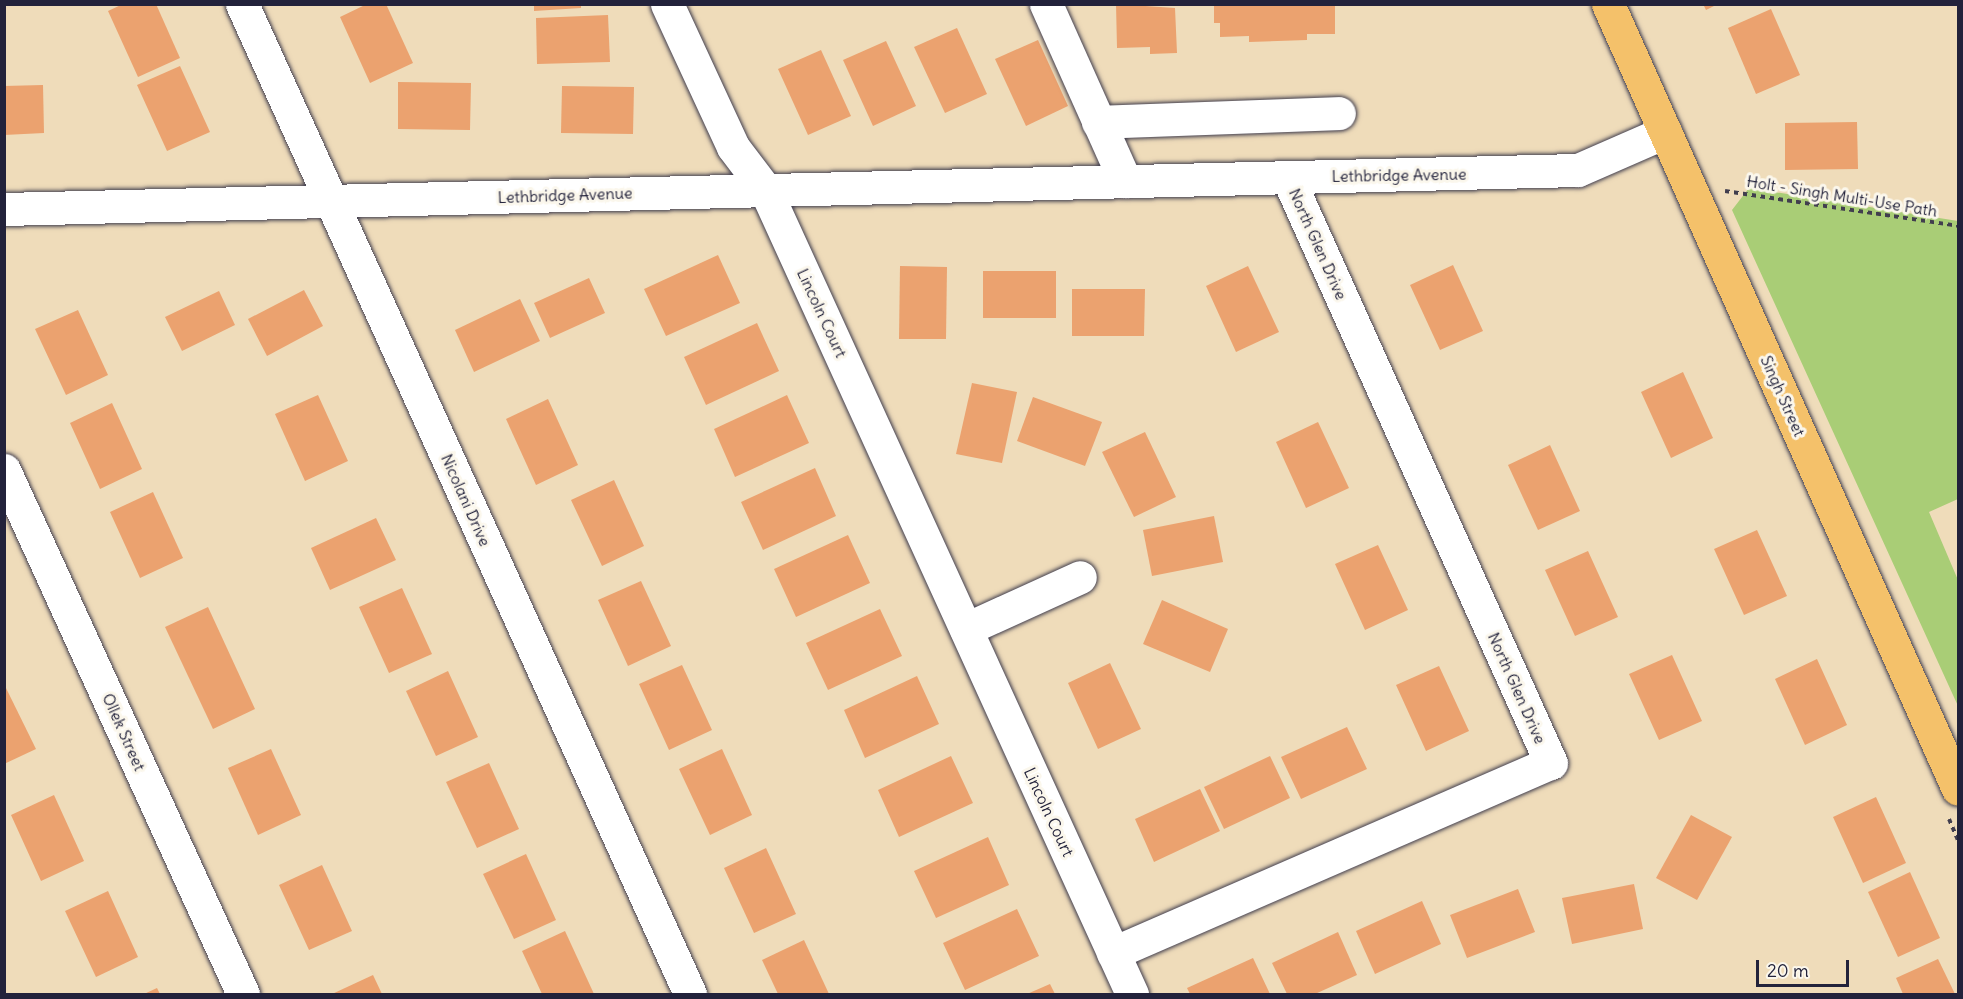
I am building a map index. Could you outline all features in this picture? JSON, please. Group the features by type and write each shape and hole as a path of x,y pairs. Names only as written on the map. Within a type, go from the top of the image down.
{"main road":[{"name":"Singh Street","path":"1608,4 1959,789"}],"street":[{"name":"Nicolani Drive","path":"242,4 690,994"},
{"name":"Lincoln Court","path":"667,4 733,147 765,189 1132,994"},
{"path":"1046,4 1125,181"},
{"path":"1098,122 1339,113"},
{"name":"Lethbridge Avenue","path":"4,209 1578,170 1665,132"},
{"name":"North Glen Drive","path":"1113,953 1551,763 1288,178"},
{"name":"Ollek Street","path":"4,470 243,994"},
{"path":"966,629 1080,577"}],"path":[{"name":"Holt - Singh Multi-Use Path","path":"1721,182 1725,191 1959,226"}],"green space":[{"path":"1749,188 1958,221 1958,499 1929,512 1958,580 1958,706 1732,210"}],"building":[{"path":"123,4 156,4 180,58 138,77 108,11"},
{"path":"367,4 386,4 413,63 370,83 340,17"},
{"path":"534,4 581,4 581,8 534,11"},
{"path":"1116,4 1175,8 1177,53 1150,54 1150,47 1117,48"},
{"path":"1214,4 1335,4 1335,34 1307,34 1307,40 1249,42 1249,36 1220,37 1220,23 1214,23"},
{"path":"1703,4 1718,4 1706,10"},
{"path":"1771,9 1800,75 1756,94 1728,28"},
{"path":"608,15 610,62 537,64 536,18"},
{"path":"957,28 987,94 945,113 914,47"},
{"path":"1038,40 1068,106 1026,126 995,59"},
{"path":"886,41 916,106 873,126 843,60"},
{"path":"821,50 851,116 808,135 778,69"},
{"path":"180,66 210,132 167,151 137,85"},
{"path":"398,82 471,83 470,130 398,129"},
{"path":"43,85 44,133 4,135 4,86"},
{"path":"562,86 634,87 633,134 561,133"},
{"path":"1857,122 1858,169 1785,170 1785,123"},
{"path":"718,255 740,303 666,336 644,289"},
{"path":"1453,265 1483,331 1440,350 1410,285"},
{"path":"900,266 947,267 946,339 899,339"},
{"path":"1248,266 1279,332 1236,352 1206,286"},
{"path":"983,271 1056,271 1056,318 983,318"},
{"path":"589,278 605,313 550,338 534,303"},
{"path":"1072,289 1145,289 1144,336 1072,336"},
{"path":"304,290 323,326 267,356 248,319"},
{"path":"219,291 235,325 182,351 165,317"},
{"path":"520,299 540,341 474,372 455,330"},
{"path":"78,310 108,375 66,395 35,329"},
{"path":"757,323 779,371 706,405 684,357"},
{"path":"1683,372 1713,438 1671,458 1641,392"},
{"path":"972,383 1017,392 1002,463 956,454"},
{"path":"318,395 348,461 305,481 275,414"},
{"path":"787,395 809,443 735,477 714,429"},
{"path":"1033,397 1102,422 1085,466 1017,441"},
{"path":"548,399 578,465 536,485 506,419"},
{"path":"112,403 142,469 100,489 70,423"},
{"path":"1318,422 1349,488 1306,508 1276,442"},
{"path":"1145,432 1176,497 1134,517 1102,452"},
{"path":"1550,445 1580,511 1538,530 1508,465"},
{"path":"815,468 836,516 763,550 741,502"},
{"path":"614,480 644,546 602,566 571,500"},
{"path":"153,492 183,558 140,578 110,512"},
{"path":"1214,516 1223,562 1152,576 1143,530"},
{"path":"376,518 396,560 330,590 311,548"},
{"path":"1757,530 1787,596 1744,615 1714,549"},
{"path":"848,535 870,583 796,617 774,569"},
{"path":"1378,545 1408,610 1365,630 1335,564"},
{"path":"1588,551 1618,617 1575,636 1545,570"},
{"path":"641,581 671,646 628,666 598,600"},
{"path":"402,588 432,654 389,673 359,607"},
{"path":"1162,600 1228,629 1210,672 1143,644"},
{"path":"208,607 255,709 213,729 165,627"},
{"path":"880,609 902,656 828,690 806,643"},
{"path":"1672,655 1702,721 1659,740 1629,674"},
{"path":"1817,659 1847,725 1805,745 1775,679"},
{"path":"1110,663 1141,729 1098,749 1068,683"},
{"path":"682,665 712,730 669,750 639,684"},
{"path":"1439,666 1469,731 1426,751 1396,685"},
{"path":"448,671 478,737 436,756 406,691"},
{"path":"917,676 939,724 865,758 844,710"},
{"path":"4,684 36,749 4,764"},
{"path":"1347,727 1367,769 1301,799 1281,757"},
{"path":"271,749 301,815 258,835 228,768"},
{"path":"722,749 752,815 710,835 679,769"},
{"path":"951,756 973,803 899,837 878,790"},
{"path":"1270,756 1290,798 1224,829 1204,787"},
{"path":"489,763 519,829 477,848 446,782"},
{"path":"1200,789 1220,831 1154,862 1135,819"},
{"path":"54,795 84,861 41,881 11,815"},
{"path":"1876,797 1906,863 1863,883 1833,817"},
{"path":"1691,815 1732,837 1697,900 1656,878"},
{"path":"988,837 1009,885 936,918 914,871"},
{"path":"766,848 796,914 754,933 724,868"},
{"path":"526,854 556,920 514,939 483,874"},
{"path":"322,865 352,931 309,950 279,885"},
{"path":"1910,872 1940,938 1898,957 1868,892"},
{"path":"1634,884 1643,929 1572,944 1562,898"},
{"path":"1518,889 1535,932 1467,958 1450,915"},
{"path":"108,891 138,957 96,977 65,911"},
{"path":"1422,901 1441,944 1375,974 1356,931"},
{"path":"1017,909 1039,956 965,990 943,943"},
{"path":"565,931 594,994 542,994 522,951"},
{"path":"1338,932 1357,975 1315,994 1287,994 1272,963"},
{"path":"804,940 829,994 778,994 762,960"},
{"path":"1253,958 1270,994 1190,994 1187,988"},
{"path":"1938,959 1955,994 1903,994 1896,978"},
{"path":"373,975 382,994 332,994"},
{"path":"1050,984 1055,994 1027,994"},
{"path":"157,988 160,994 144,994"}]}
